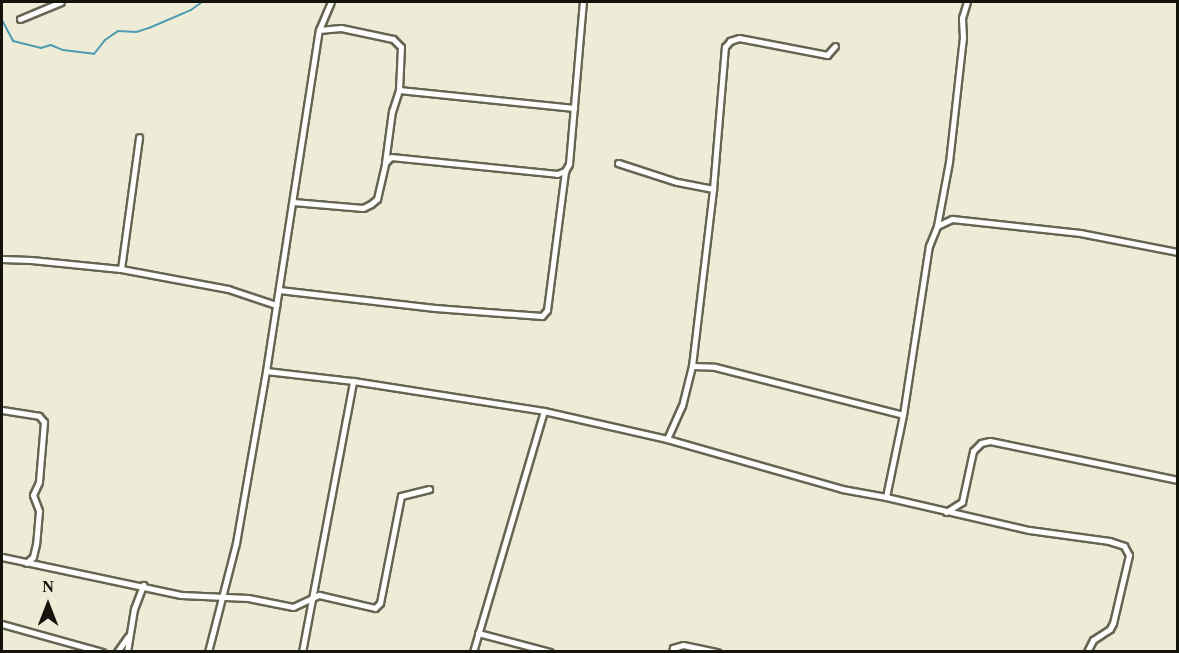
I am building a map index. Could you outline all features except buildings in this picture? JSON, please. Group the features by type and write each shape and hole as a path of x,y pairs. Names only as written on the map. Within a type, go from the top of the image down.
{"street":[{"path":"20,19 62,2"},
{"path":"208,651 236,543 266,371 319,30 331,2"},
{"path":"279,290 435,308 542,316 547,310 565,171 569,164 583,2"},
{"path":"886,497 903,415 929,246 937,226 949,162 963,38 962,18 967,2"},
{"path":"292,202 363,208 377,199 392,111 399,90 401,47 393,39 341,28 319,30"},
{"path":"668,439 682,406 692,366 713,189 725,47 730,40 739,38 826,55 835,46"},
{"path":"399,90 574,108"},
{"path":"121,269 139,137"},
{"path":"384,163 391,157 556,174 565,171"},
{"path":"618,163 677,182 713,189"},
{"path":"937,226 952,219 1080,233 1178,252"},
{"path":"2,259 121,269 228,289 276,305"},
{"path":"692,366 715,367 903,415"},
{"path":"266,371 353,381 544,411 668,439 842,489 1029,530 1109,541 1124,546 1129,555 1113,623 1110,629 1093,640 1087,651"},
{"path":"302,651 353,381"},
{"path":"2,410 39,416 44,422 39,482 33,495 39,511 36,544 33,557 26,563"},
{"path":"473,651 544,411"},
{"path":"946,512 962,502 973,451 981,443 990,441 1178,480"},
{"path":"2,557 143,585 181,596 248,598 293,607 319,595 375,608 380,603 401,496 429,489"},
{"path":"127,651 129,635 143,585"},
{"path":"2,624 102,651"},
{"path":"478,633 550,651"},
{"path":"117,651 129,635"},
{"path":"672,651 683,645 717,651"}],"waterway":[{"path":"2,20 13,41 41,48 51,45 63,50 94,54 105,40 118,31 136,32 149,28 191,10 202,2"}]}
